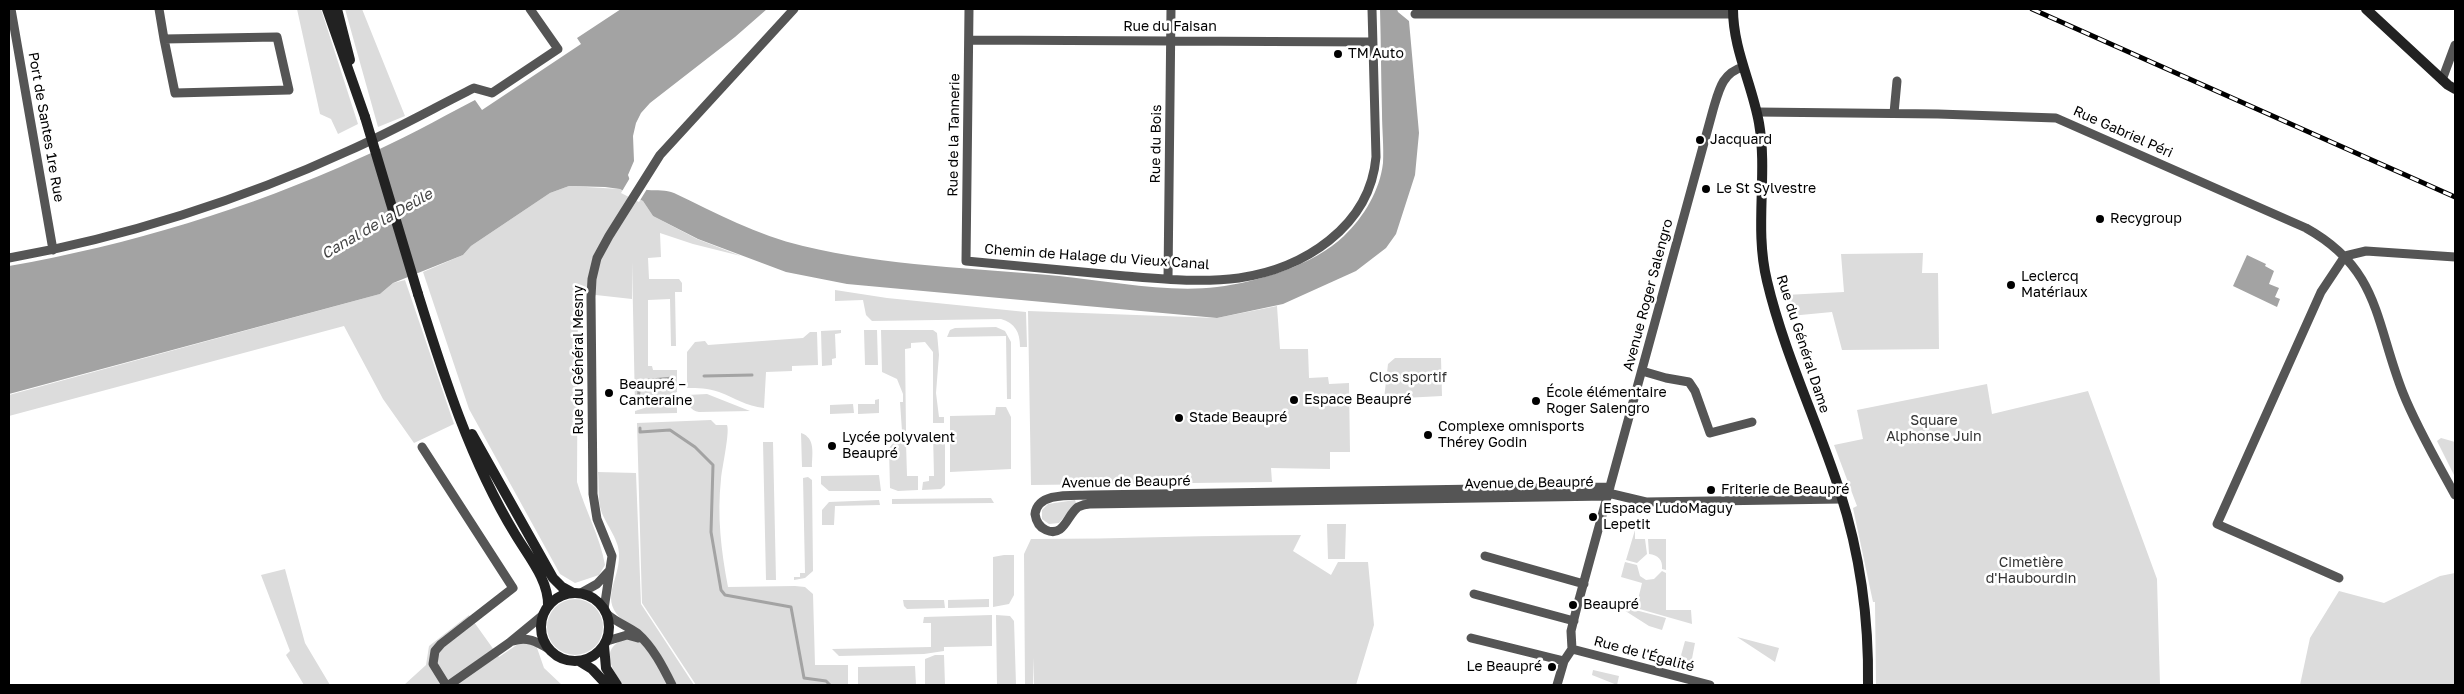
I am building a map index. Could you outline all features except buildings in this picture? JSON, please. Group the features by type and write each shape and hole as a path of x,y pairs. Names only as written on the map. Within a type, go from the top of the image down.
{"main road":[{"path":"327,9 365,117"},
{"path":"338,9 365,117 442,370 480,470 501,510 544,581 545,611 542,635 548,649 564,660 579,661 593,657 605,644"},
{"path":"2366,9 2442,80 2455,89"},
{"name":"Rue du Général Dame","path":"1733,12 1735,36 1757,112 1760,134 1761,240 1765,272 1779,325 1842,499 1862,583 1868,685"},
{"path":"442,370 484,458 553,578 562,587 594,598 606,611 610,627 605,644 606,668 617,685"},
{"path":"545,611 559,597 577,593"},
{"path":"579,661 592,669 607,685"}],"street":[{"name":"Port de Santes 1re Rue","path":"11,9 53,250"},
{"path":"159,9 164,39 175,93 289,90 277,37 164,39"},
{"path":"9,258 53,250 177,216 244,194 349,151 474,88 492,93 558,49 530,9"},
{"name":"Rue du Général Mesny","path":"606,611 612,567 611,549 597,518 594,505 591,297 592,279 597,258 648,172 665,149 794,9"},
{"name":"Rue de la Tannerie","path":"966,261 969,9"},
{"name":"Rue du Bois","path":"1168,279 1171,9"},
{"name":"Chemin de Halage du Vieux Canal","path":"966,261 1168,279 1225,279 1261,273 1314,251 1343,230 1358,210 1374,172 1375,84 1372,9"},
{"path":"1415,14 1471,11 1550,15 1683,15 1733,12"},
{"name":"Rue du Faisan","path":"969,40 1372,42"},
{"path":"2442,80 2455,45"},
{"name":"Avenue Roger Salengro","path":"1572,649 1574,621 1704,141 1721,85 1729,73 1743,66"},
{"path":"1894,113 1897,81"},
{"name":"Rue Gabriel Péri","path":"1757,112 1894,113 2034,117 2062,120 2291,220 2321,236 2346,256 2370,292 2403,394 2455,495"},
{"path":"2339,578 2217,524 2321,292 2346,256 2366,250 2455,257"},
{"path":"1642,371 1689,382 1695,391 1710,433 1752,422"},
{"path":"422,447 513,588 434,651 433,664 447,685 508,643 545,611"},
{"path":"1609,492 1646,502 1842,499"},
{"name":"Avenue de Beaupré","path":"1609,492 1090,504 1078,507 1064,526 1054,531 1040,526 1035,514 1036,507 1041,502 1064,496 1609,492"},
{"path":"1485,556 1584,584"},
{"path":"577,593 597,584 612,567"},
{"path":"1474,594 1574,621"},
{"path":"606,611 635,632 645,642 660,663 672,685"},
{"path":"605,644 627,635 645,642"},
{"path":"508,643 524,638 536,641 548,649"},
{"path":"1471,638 1564,661"},
{"path":"1557,685 1564,661 1572,649"},
{"name":"Rue de l'Égalité","path":"1572,649 1710,685"}],"green space":[{"path":"297,9 321,9 358,124 338,134 331,119 320,114"},
{"path":"345,9 362,9 405,116 378,127"},
{"path":"569,186 620,189 643,201 653,216 697,239 741,256 693,244 660,233 661,257 648,258 649,279 679,279 682,283 682,292 675,292 676,346 671,346 670,299 648,300 648,366 652,366 653,370 677,370 677,392 635,406 632,261 632,299 578,293 577,482 600,544 605,565 599,575 575,583 560,574 469,409 423,272 463,255 471,246 550,193"},
{"path":"1923,253 1922,273 1938,273 1939,349 1842,350 1832,312 1790,316 1785,295 1844,292 1841,254"},
{"path":"405,280 454,424 414,443 383,399 344,326 9,416 9,395 380,294 393,283"},
{"path":"835,290 887,298 1026,312 1027,347 1020,347 1016,329 1010,323 1001,319 872,321 866,315 863,300 835,301"},
{"name":"Stade Beaupré","path":"1277,306 1280,349 1308,349 1309,378 1328,377 1329,384 1349,383 1350,452 1330,452 1330,469 1271,468 1272,482 1031,485 1028,311 1217,318"},
{"path":"996,327 1005,331 1011,342 1011,399 1007,399 1006,336 947,337 950,330 955,328"},
{"path":"841,330 841,333 835,334 836,358 832,359 832,365 822,366 821,331"},
{"path":"864,330 877,330 878,365 865,365"},
{"path":"881,330 933,330 937,333 939,355 936,393 939,417 944,417 944,423 933,423 933,352 925,342 911,343 911,348 905,349 906,431 902,431 900,402 903,402 903,394 897,379 882,372"},
{"path":"810,332 817,332 818,365 792,366 792,371 766,372 764,408 746,404 715,391 703,388 687,388 687,352 695,342 705,341 708,345 803,338"},
{"name":"Clos sportif","path":"1395,358 1441,358 1442,396 1384,399 1388,364"},
{"name":"Cimetière d'Haubourdin","path":"1987,384 1992,414 2088,391 2157,579 2160,685 1876,685 1875,602 1873,602 1853,508 1857,506 1834,445 1863,439 1857,410"},
{"path":"707,394 750,411 699,412 688,404 687,395"},
{"path":"677,397 677,413 635,414 635,411"},
{"path":"879,399 879,413 858,414 858,404 875,404 875,400"},
{"path":"853,404 854,413 830,414 830,405"},
{"path":"996,407 1006,407 1011,417 1011,469 950,472 950,416 995,415"},
{"path":"711,420 716,425 727,425 728,429 719,506 728,587 805,587 813,594 815,665 848,665 848,685 696,685 642,603 637,423"},
{"path":"801,433 806,435 811,443 812,467 802,467"},
{"path":"933,433 945,433 945,485 941,489 922,490 923,482 929,481 929,476 934,476"},
{"path":"2441,438 2455,442 2455,477 2437,441"},
{"path":"763,442 773,442 776,580 766,580"},
{"path":"894,442 906,442 907,476 918,476 918,490 898,491 890,488 889,448"},
{"path":"598,472 636,473 641,604 694,685 623,685 615,673 610,660 610,654 616,643 624,639 625,622 612,606 612,590 619,554 617,542 600,507"},
{"path":"879,475 881,491 829,491 821,484 821,476"},
{"path":"808,477 812,480 813,571 805,578 794,580 794,577 800,577 800,573 805,573 803,478"},
{"path":"991,498 994,503 892,504 892,499"},
{"path":"879,500 880,505 835,506 834,525 822,525 822,510 829,502"},
{"path":"1075,500 1076,503 1059,523 1049,524 1042,519 1042,510 1048,504"},
{"path":"1327,524 1346,524 1345,559 1328,559"},
{"path":"1635,530 1635,539 1645,539 1647,554 1637,563 1626,560"},
{"path":"1301,535 1293,551 1331,575 1338,562 1368,562 1374,625 1356,685 1034,685 1033,657 1033,685 1025,685 1024,554 1031,539"},
{"path":"1648,539 1666,539 1666,570 1662,569 1662,563 1659,558 1649,554"},
{"path":"1014,555 1014,595 1009,604 993,607 993,557"},
{"path":"1625,562 1637,565 1640,576 1646,580 1654,579 1662,571 1666,573 1666,610 1691,610 1692,624 1636,608 1642,583 1621,577"},
{"path":"285,569 305,643 330,685 304,685 286,655 290,651 261,575"},
{"path":"2455,573 2455,685 2300,685 2310,638 2339,591 2384,603 2440,576"},
{"path":"569,599 581,599 591,603 599,611 603,627 599,643 591,651 581,655 569,655 559,651 551,643 547,633 547,621 551,611 559,603"},
{"path":"989,599 989,607 948,608 948,600"},
{"path":"903,600 944,600 945,608 907,609 904,606"},
{"path":"1616,605 1666,618 1662,630 1649,626"},
{"path":"469,615 499,657 521,642 536,645 544,668 562,685 404,685 426,665 429,646"},
{"path":"992,615 992,646 944,647 944,651 924,654 839,656 832,649 931,647 931,623 923,623 924,617"},
{"path":"996,615 1010,616 1014,621 1016,685 997,685"},
{"path":"1737,637 1779,648 1775,662"},
{"path":"1685,641 1695,643 1690,669 1678,666"},
{"path":"935,655 944,655 945,685 925,685 925,659"},
{"path":"915,666 916,685 858,685 858,667"},
{"path":"1593,670 1619,676 1617,685 1592,675"}],"water":[{"name":"Canal de la Deûle","path":"621,9 767,9 735,37 650,103 641,113 633,136 634,161 628,175 636,187 674,193 769,236 834,253 930,266 1059,276 1179,289 1233,285 1301,264 1317,256 1344,236 1364,212 1375,193 1383,163 1380,9 1397,9 1409,21 1419,133 1415,175 1396,234 1386,248 1356,271 1283,304 1217,318 847,284 786,272 698,239 653,216 643,201 620,189 569,186 550,193 471,246 463,255 393,283 380,294 9,394 9,266 143,236 231,209 360,158 475,100 482,110 581,44 577,38"},
{"path":"2247,255 2266,264 2265,266 2274,271 2269,284 2279,288 2275,297 2280,299 2277,307 2233,286"}],"pier":[{"path":"631,176 637,186 647,189 639,202 621,193"}],"waterway":[{"path":"704,376 752,375"},
{"path":"638,401 640,381 673,378"},
{"path":"640,428 640,432 670,430 695,447 713,465 711,532 721,590 725,595 791,607 804,678 826,681 830,685"}],"railway":[{"path":"2032,9 2455,197"}],"place":[{"name":"TM Auto","path":"1338,54"},
{"name":"Jacquard","path":"1700,140"},
{"name":"Le St Sylvestre","path":"1706,189"},
{"name":"Recygroup","path":"2100,219"},
{"name":"Leclercq Matériaux","path":"2011,285"},
{"name":"Beaupré – Canteraine","path":"609,393"},
{"name":"Espace Beaupré","path":"1294,400"},
{"name":"École élémentaire Roger Salengro","path":"1536,401"},
{"name":"Stade Beaupré","path":"1179,418"},
{"name":"Complexe omnisports Thérey Godin","path":"1428,435"},
{"name":"Lycée polyvalent Beaupré","path":"832,446"},
{"name":"Friterie de Beaupré","path":"1711,490"},
{"name":"Espace LudoMaguy Lepetit","path":"1593,517"},
{"name":"Beaupré","path":"1573,605"},
{"name":"Le Beaupré","path":"1552,667"}],"park label":[{"name":"Square Alphonse Juin","path":"1934,430"}]}
